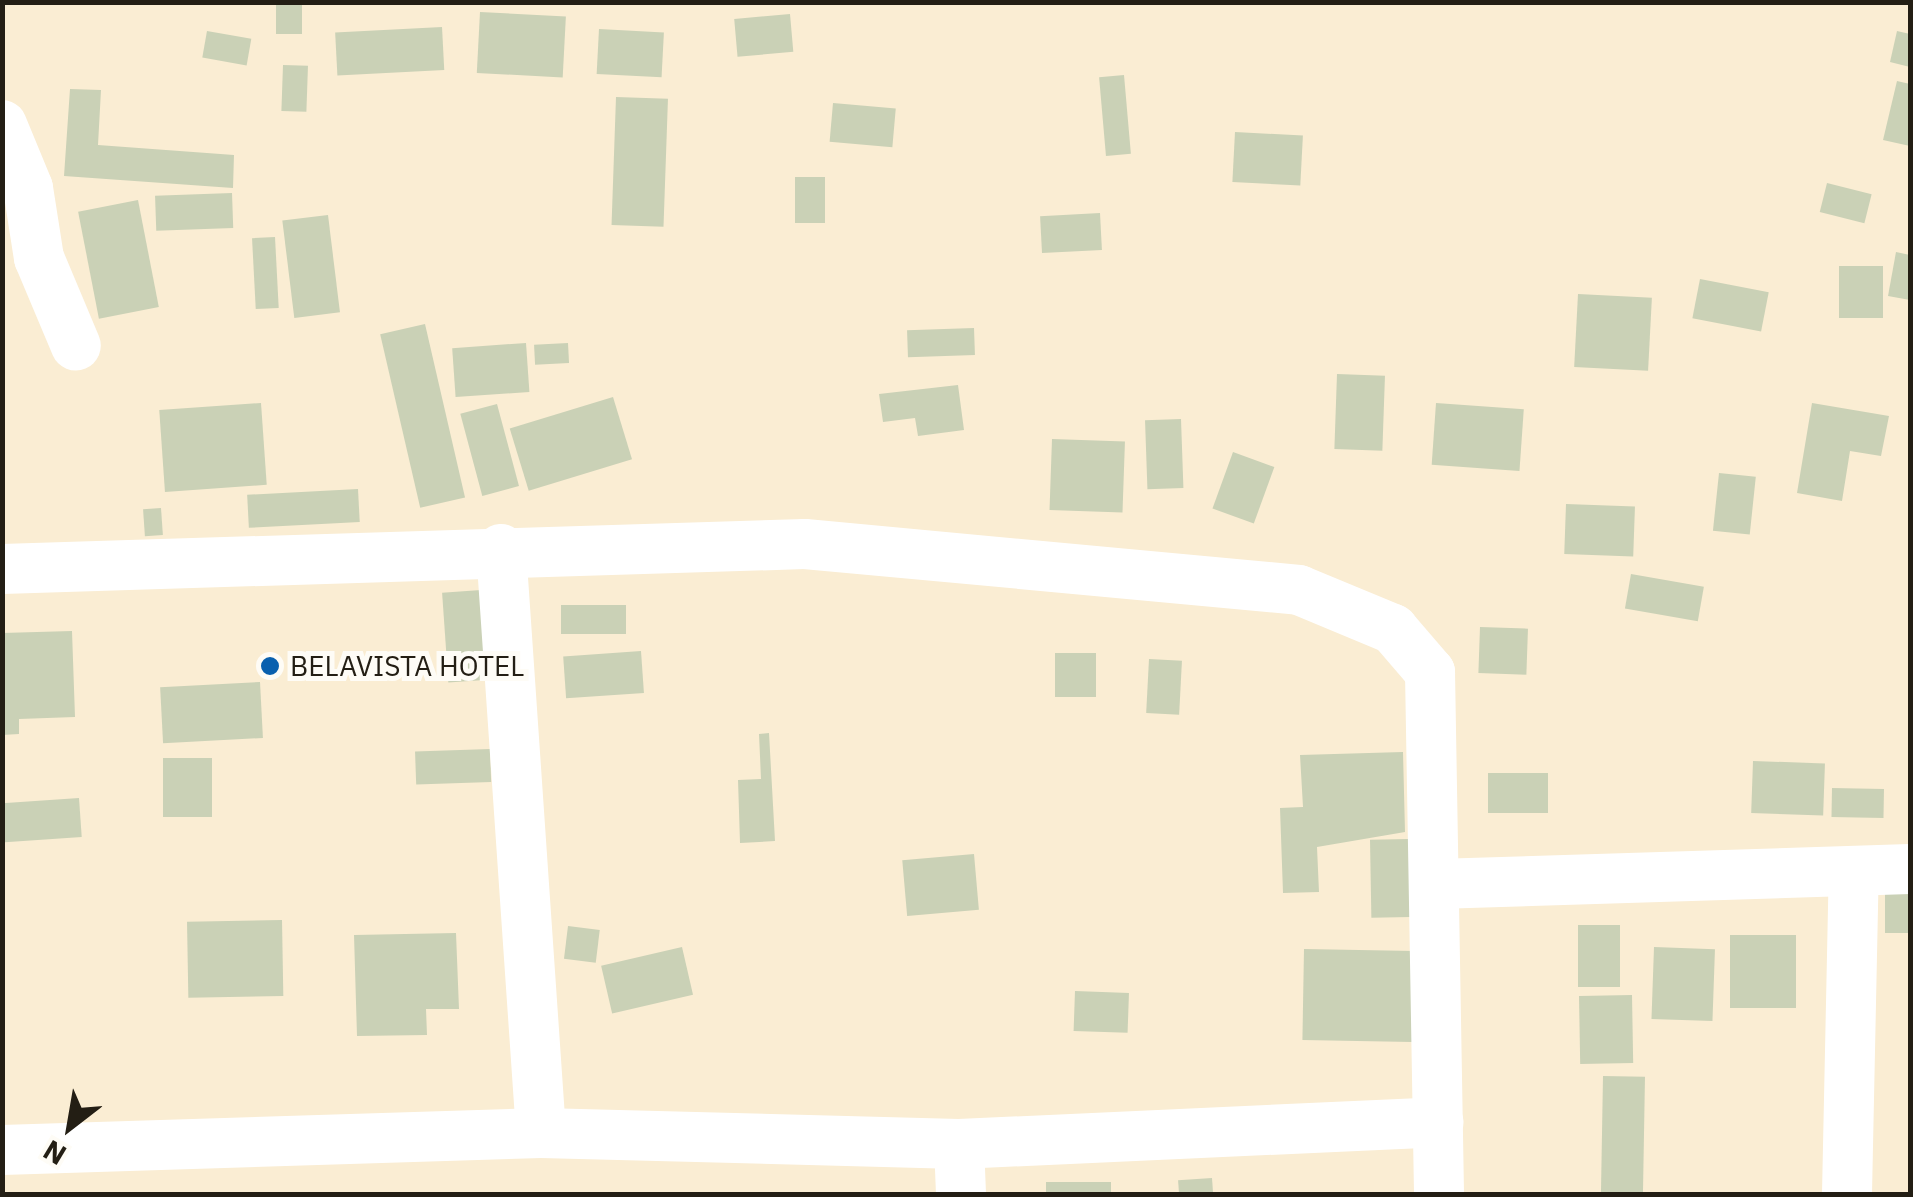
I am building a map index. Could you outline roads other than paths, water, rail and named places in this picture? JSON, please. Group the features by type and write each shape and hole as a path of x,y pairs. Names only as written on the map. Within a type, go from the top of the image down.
{"street":[{"path":"2,125 28,188 39,258 76,346"},
{"path":"2,569 501,549 805,544 1299,590 1393,630 1430,672 1440,1194"},
{"path":"501,549 541,1133"},
{"path":"1436,884 1910,868"},
{"path":"1847,1194 1854,871"},
{"path":"2,1150 541,1133 959,1144 1438,1122"},
{"path":"959,1144 961,1194"}],"place":[{"name":"BELAVISTA HOTEL","path":"270,666"}]}
